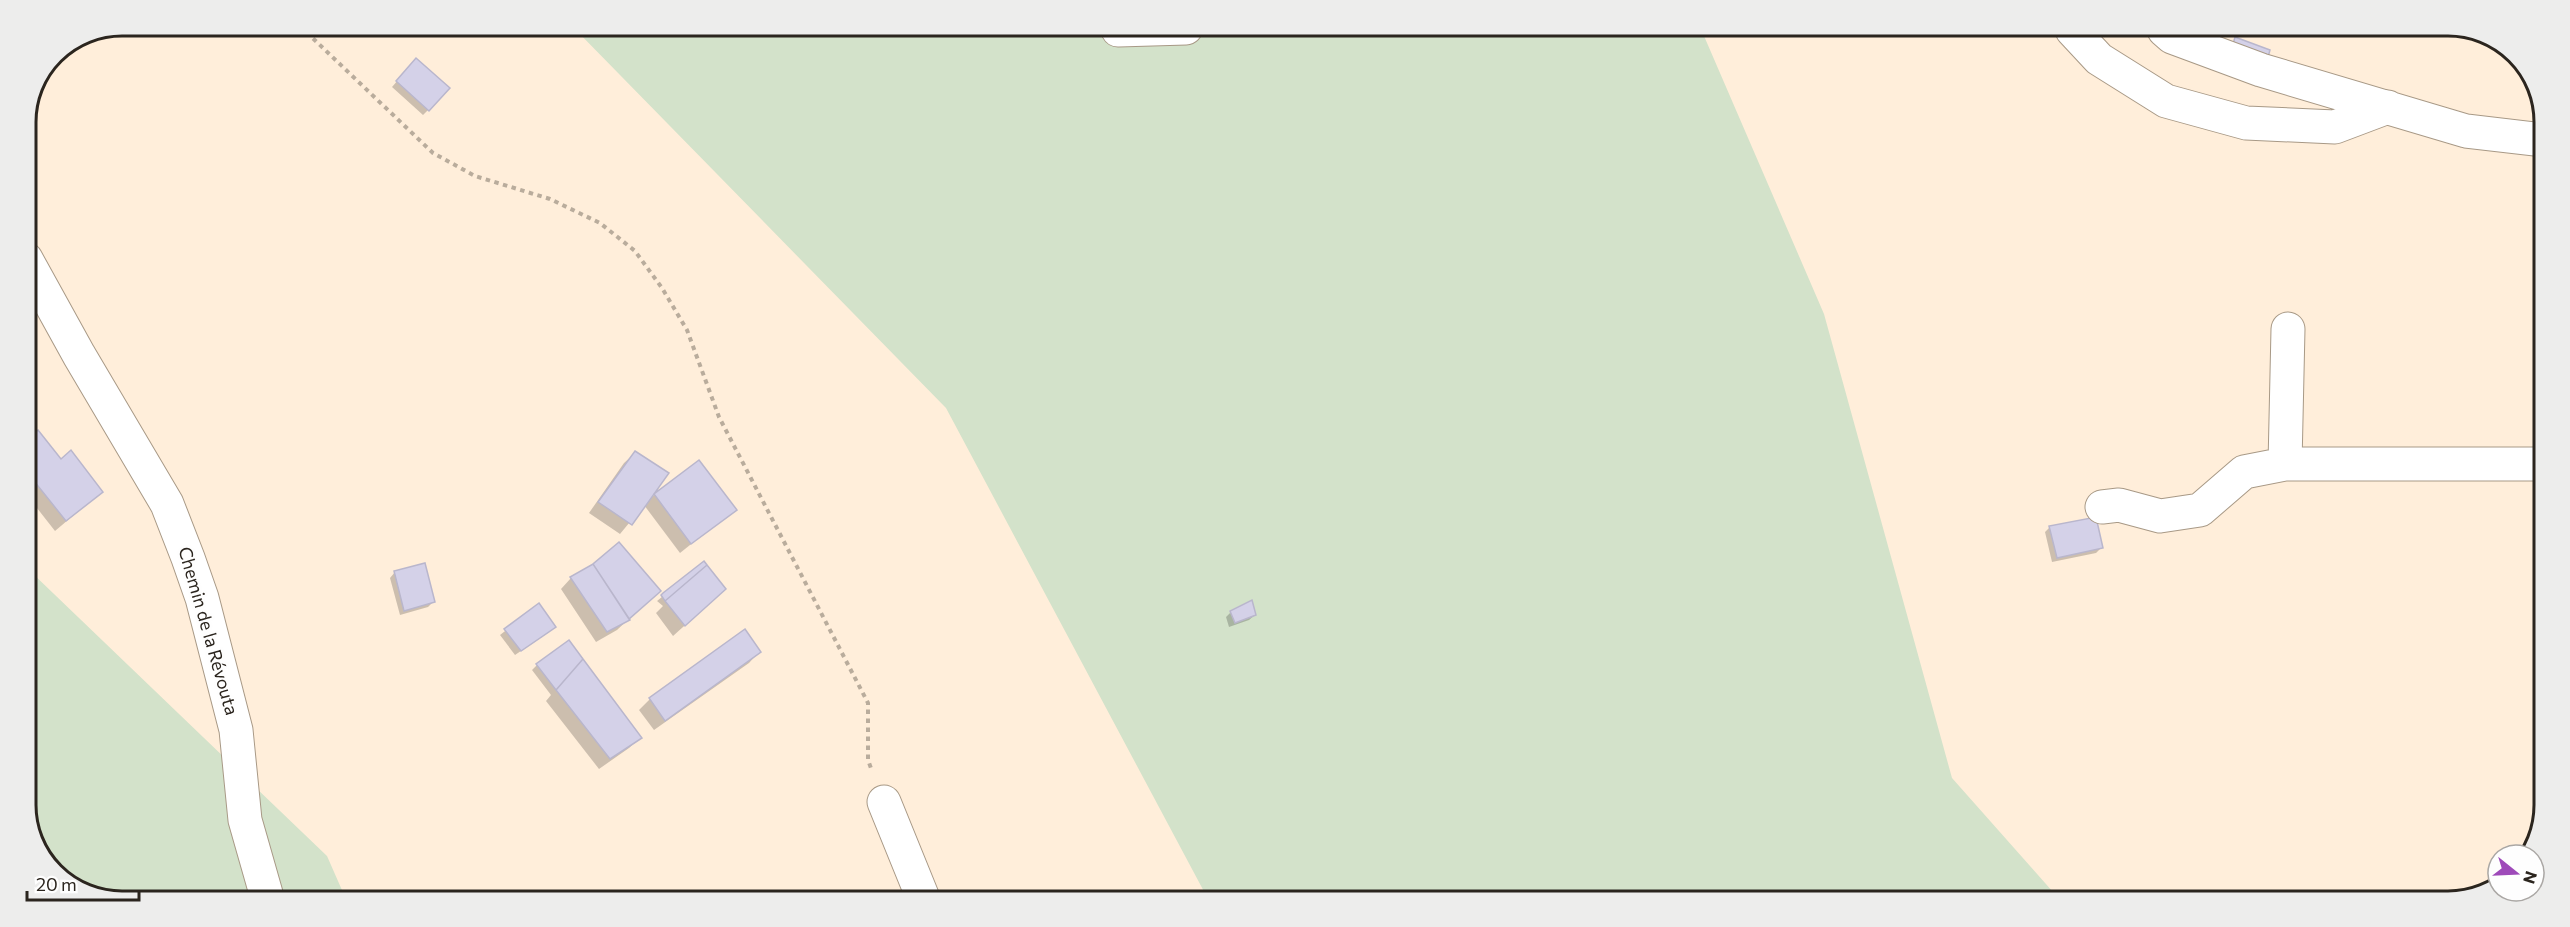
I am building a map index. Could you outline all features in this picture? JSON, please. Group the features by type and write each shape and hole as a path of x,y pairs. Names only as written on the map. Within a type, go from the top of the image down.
{"street":[{"path":"2078,36 2099,59 2166,101 2246,123 2335,127 2388,107"},
{"path":"2170,36 2261,70 2466,131 2534,139"},
{"name":"Chemin de la Révouta","path":"36,277 167,504 188,558 202,598 236,730 245,820 265,891"},
{"path":"2285,464 2288,330"},
{"path":"2102,507 2119,505 2160,516 2199,510 2244,472 2285,464 2534,464"},
{"path":"884,802 920,891"}],"path":[{"path":"311,36 434,153 475,176 550,199 570,208 600,223 635,251 662,288 687,330 719,417 867,703 868,760 884,802"}],"green space":[{"path":"582,36 1704,36 1824,314 1952,778 2052,891 1204,891 946,408"},
{"path":"36,577 327,856 342,891 110,890 84,882 61,866 47,848 36,811"}],"building":[{"path":"2235,37 2270,50 2267,61 2232,48"},
{"path":"416,58 450,88 429,111 396,81"},
{"path":"38,430 61,459 71,450 103,492 66,521 36,484 36,432"},
{"path":"635,451 669,473 632,525 598,502"},
{"path":"699,460 737,510 691,544 654,494"},
{"path":"2096,517 2103,548 2057,558 2049,526"},
{"path":"619,542 661,591 629,619 593,564"},
{"path":"704,561 707,565 665,601 661,595"},
{"path":"425,563 435,602 404,611 394,571"},
{"path":"593,564 630,620 607,632 570,577"},
{"path":"707,565 726,589 685,626 665,601"},
{"path":"1252,600 1256,615 1235,623 1230,611"},
{"path":"539,603 556,627 521,651 504,629"},
{"path":"745,629 761,652 665,721 649,698"},
{"path":"569,640 583,659 556,690 536,664"},
{"path":"583,659 642,738 610,759 556,690"}]}
